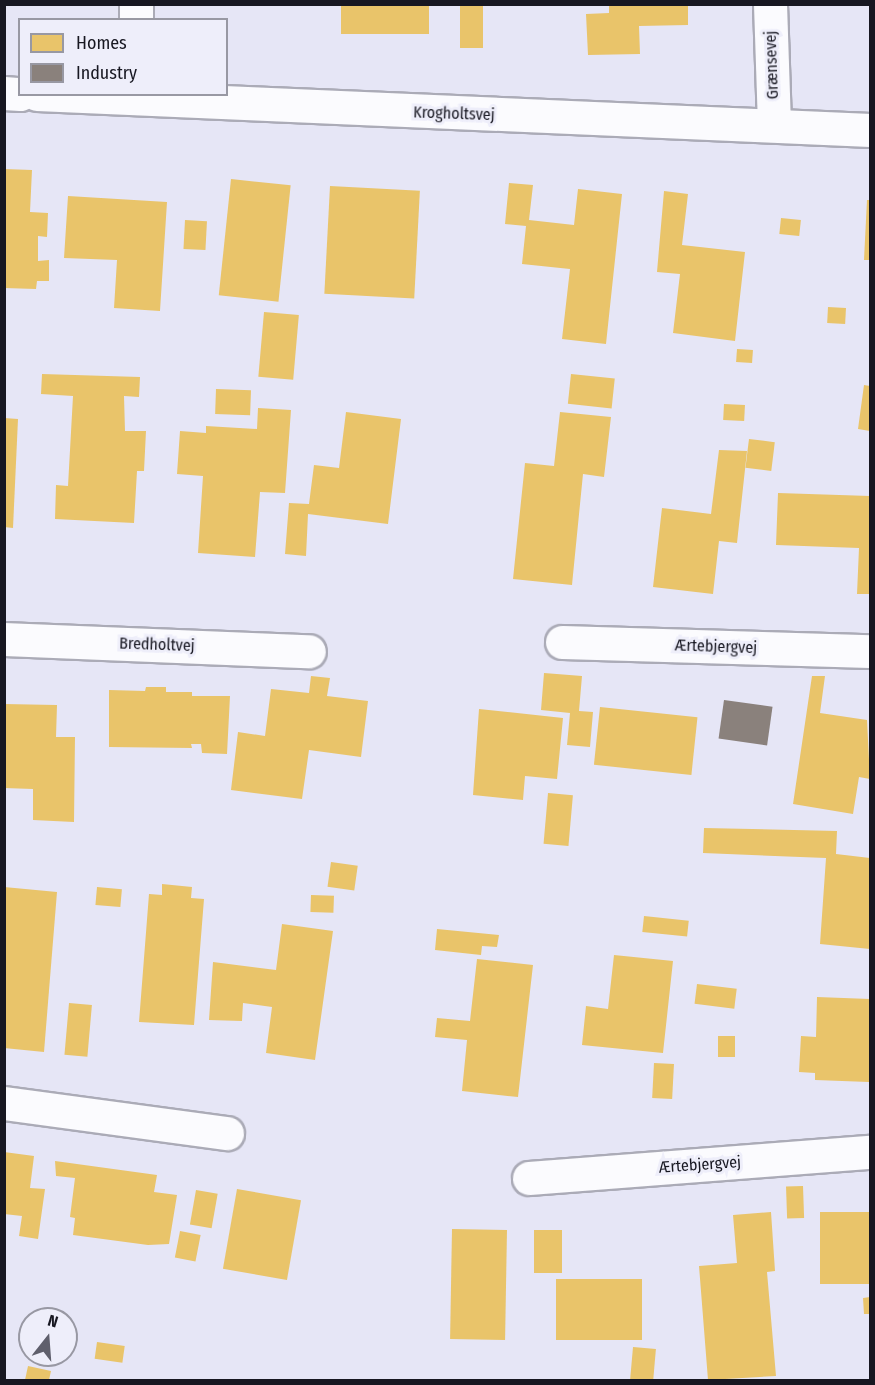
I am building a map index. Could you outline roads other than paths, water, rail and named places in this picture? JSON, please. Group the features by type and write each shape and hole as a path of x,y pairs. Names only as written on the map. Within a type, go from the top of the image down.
{"street":[{"name":"Grænsevej","path":"770,4 774,125"},
{"name":"Krogholtsvej","path":"139,96 870,130"},
{"name":"Bredholtvej","path":"4,639 309,651"},
{"name":"Ærtebjergvej","path":"562,642 870,651"},
{"path":"4,1103 227,1132"},
{"name":"Ærtebjergvej","path":"529,1178 870,1152"}]}
